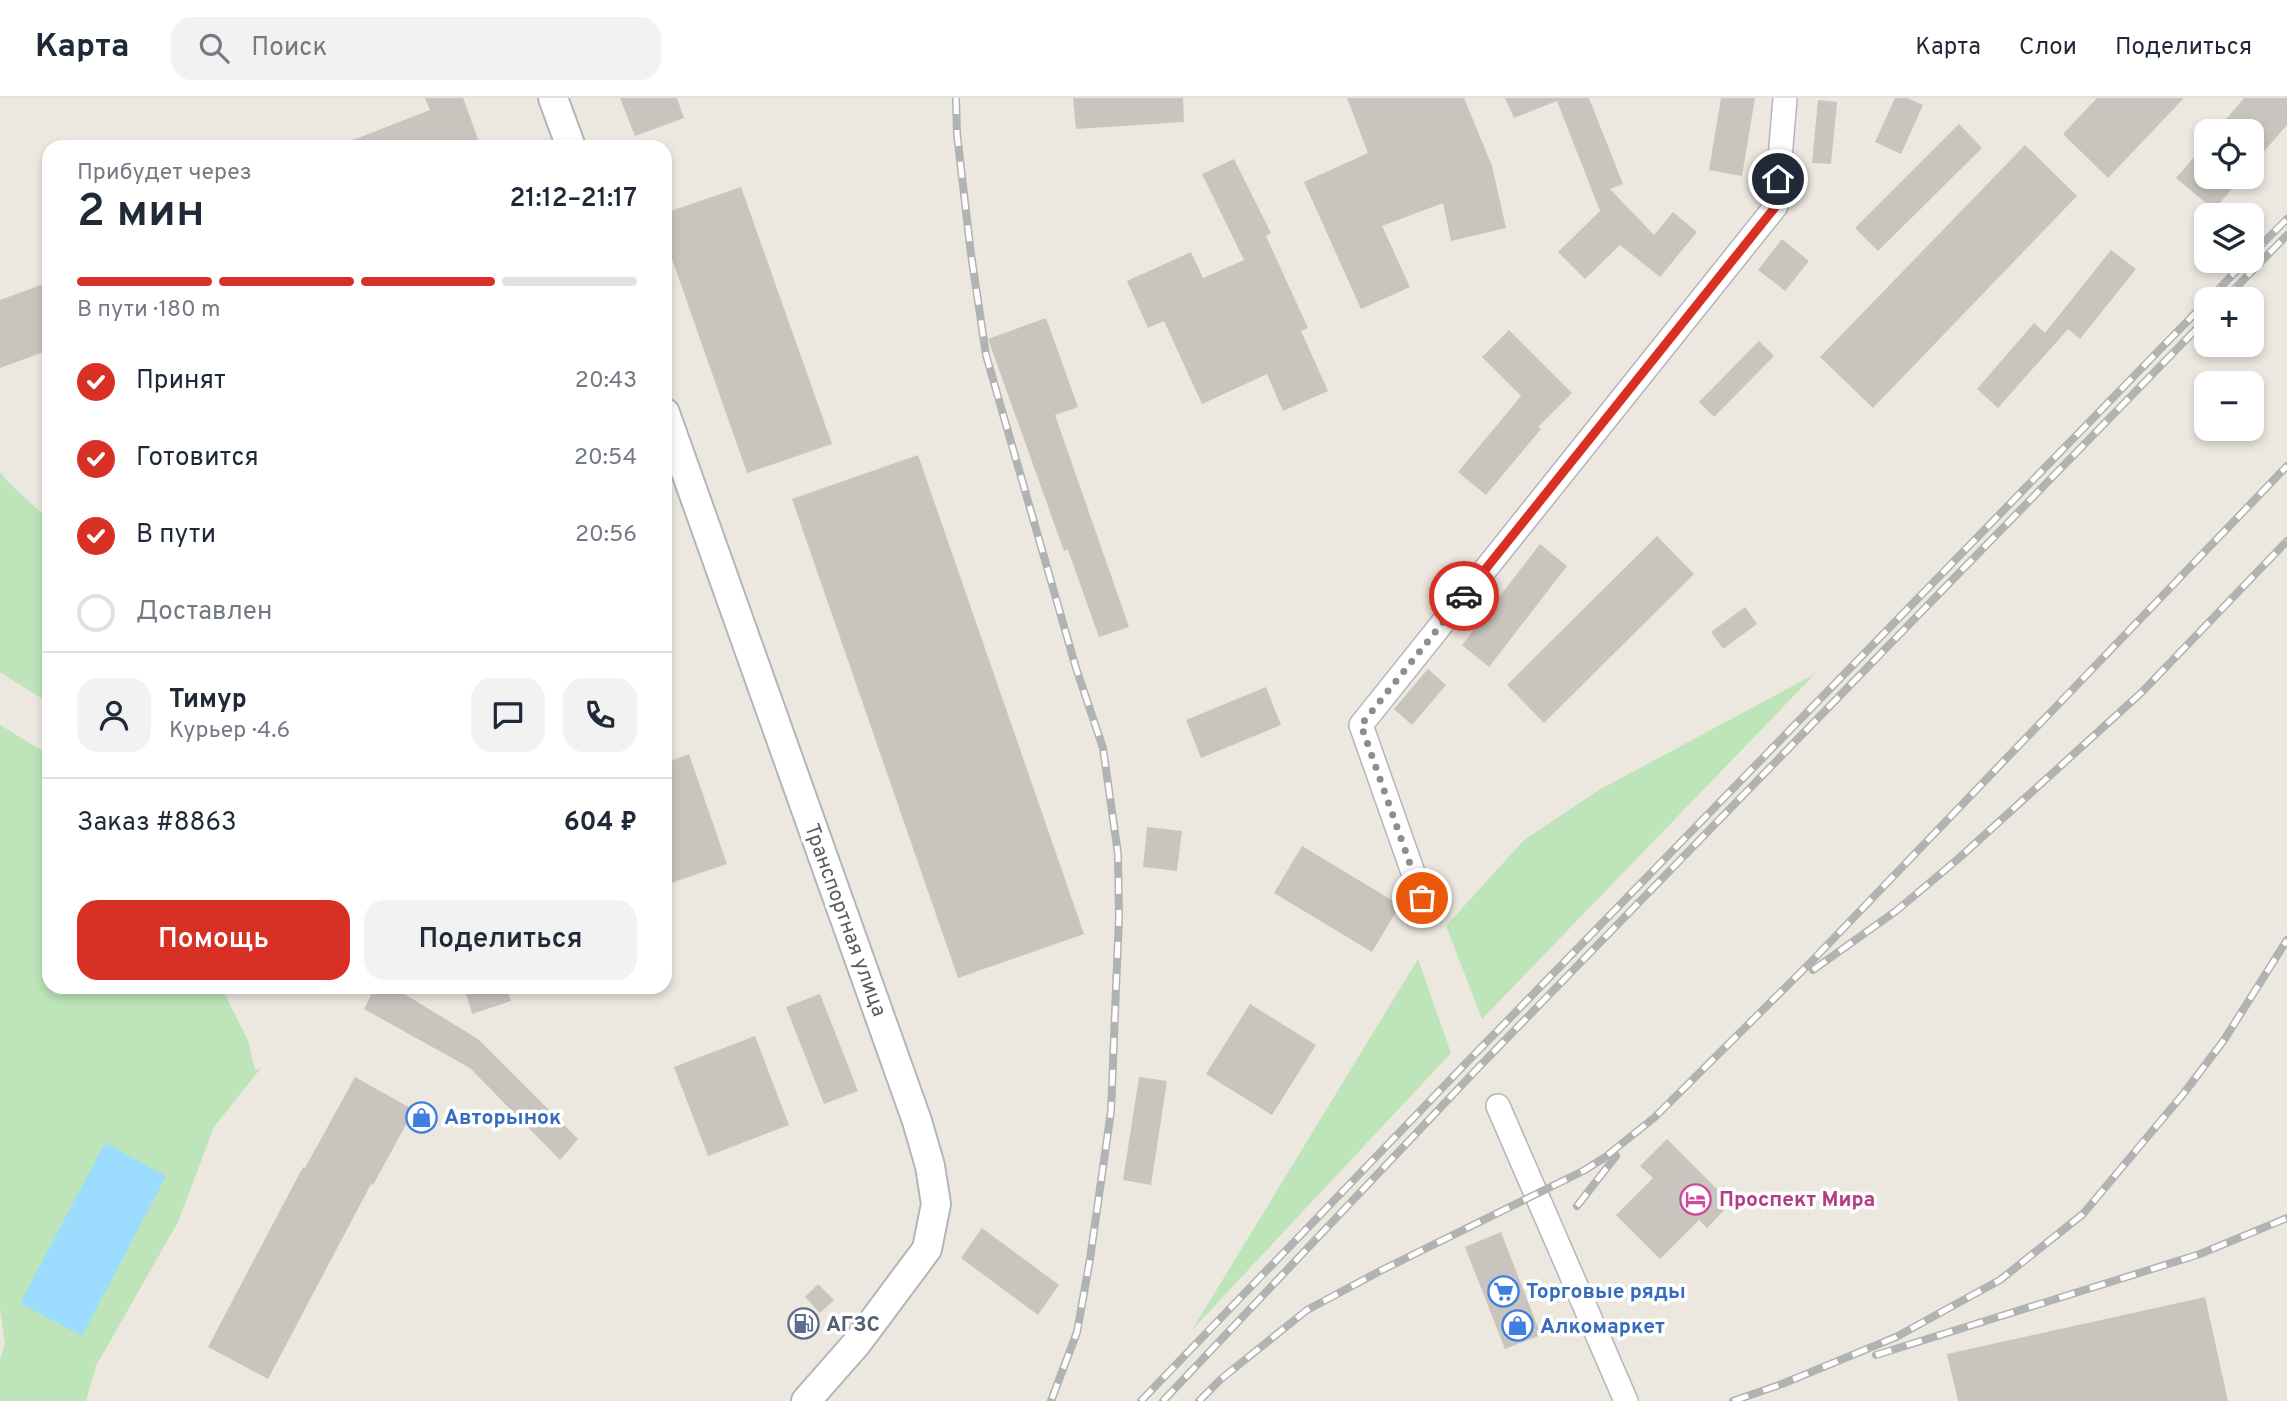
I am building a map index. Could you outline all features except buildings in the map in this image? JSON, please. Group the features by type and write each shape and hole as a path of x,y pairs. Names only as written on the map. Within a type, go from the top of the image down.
{"street":[{"path":"553,98 568,140"},
{"path":"1422,898 1361,725 1776,206 1785,98"},
{"name":"Транспортная улица","path":"672,433 917,1121 930,1166 936,1204 928,1249 857,1343 806,1401"},
{"path":"1498,1106 1626,1401"}],"green space":[{"path":"0,472 42,514 42,699 0,672"},
{"path":"1815,674 1482,1019 1446,926 1523,841 1599,790"},
{"path":"0,725 42,751 42,994 225,994 248,1040 255,1070 261,1068 214,1127 178,1222 96,1366 86,1401 0,1401 0,1360 5,1344 0,1309"},
{"path":"1418,959 1451,1053 1192,1330"}],"water":[{"path":"105,1143 166,1176 82,1336 20,1303"}],"railway":[{"path":"956,98 957,134 971,254 986,355 1076,668 1103,748 1118,854 1119,916 1111,1111 1077,1332 1051,1401"},
{"path":"2264,242 2287,219"},
{"path":"2237,287 2287,235"},
{"path":"2221,287 2234,273"},
{"path":"1141,1401 2194,314"},
{"path":"1163,1401 1476,1070 2194,331"},
{"path":"1199,1401 1221,1379 1307,1310 1583,1171 1604,1158 1655,1117 1811,962 2287,466"},
{"path":"1813,970 1896,911 1958,859 2142,692 2287,541"},
{"path":"1733,1401 1896,1337 2000,1280 2083,1214 2184,1093 2224,1040 2287,940"},
{"path":"1577,1206 1616,1156"},
{"path":"1876,1355 2200,1254 2287,1218"}],"way so far":[{"path":"1422,898 1361,725 1464,596"}],"place":[{"name":"Авторынок","path":"421,1117"},
{"name":"Проспект Мира","path":"1696,1199"},
{"name":"Торговые ряды","path":"1503,1291"},
{"name":"АГЗС","path":"803,1324"},
{"name":"Алкомаркет","path":"1517,1326"}],"route":[{"path":"1464,596 1776,206 1778,179"}]}
